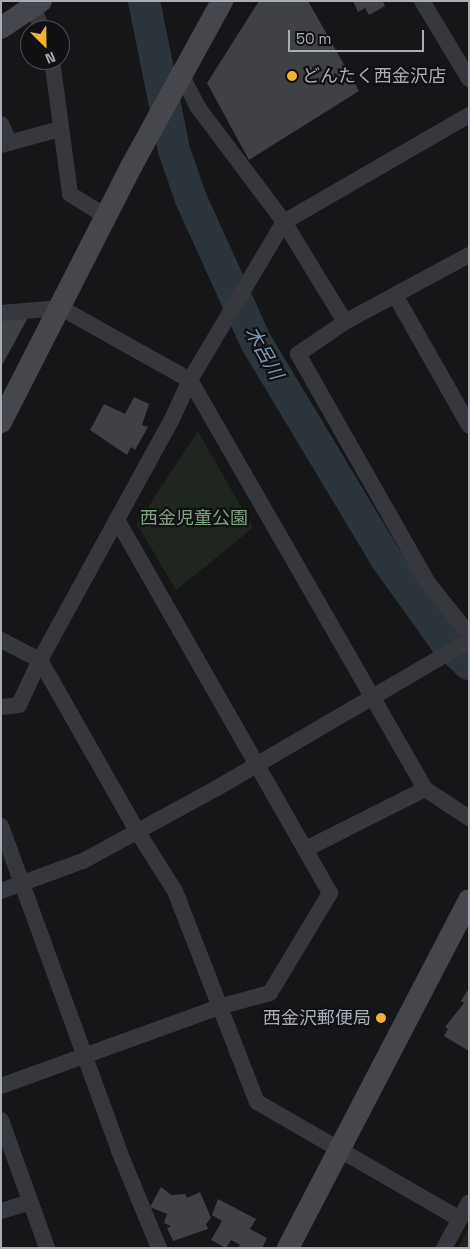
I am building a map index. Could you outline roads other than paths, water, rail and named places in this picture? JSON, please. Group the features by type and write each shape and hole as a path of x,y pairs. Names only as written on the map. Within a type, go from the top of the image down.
{"street":[{"path":"1,422 61,308 132,165 222,1"},
{"path":"422,1 469,79"},
{"path":"1,28 35,3 39,20"},
{"path":"53,70 70,194 107,217"},
{"path":"178,82 284,222 345,322"},
{"path":"1,707 19,705 40,660 172,419 190,380 284,222 469,115"},
{"path":"1,124 6,144 60,130"},
{"path":"1,892 83,861 258,764 372,697 436,663 467,639 428,583 298,354 345,322 469,255"},
{"path":"395,295 469,425"},
{"path":"1,313 61,308 190,380 425,789 469,818"},
{"path":"1,1086 84,1058 219,1007 270,993 330,893 117,520"},
{"path":"1,640 40,660 137,831 175,891 257,1102 338,1151 460,1219"},
{"path":"306,850 425,789"},
{"path":"1,826 24,883 84,1058 159,1248"},
{"path":"288,1248 469,900"},
{"path":"1,1120 47,1248"},
{"path":"1,1211 30,1202"},
{"path":"444,1248 469,1202"}],"waterway":[{"name":"木呂川","path":"144,1 174,150 191,199 256,342 387,560 445,641 469,664"}],"place":[{"name":"どんたく西金沢店","path":"292,76"},
{"name":"西金沢郵便局","path":"381,1018"}],"park label":[{"name":"西金児童公園","path":"194,518"}]}
